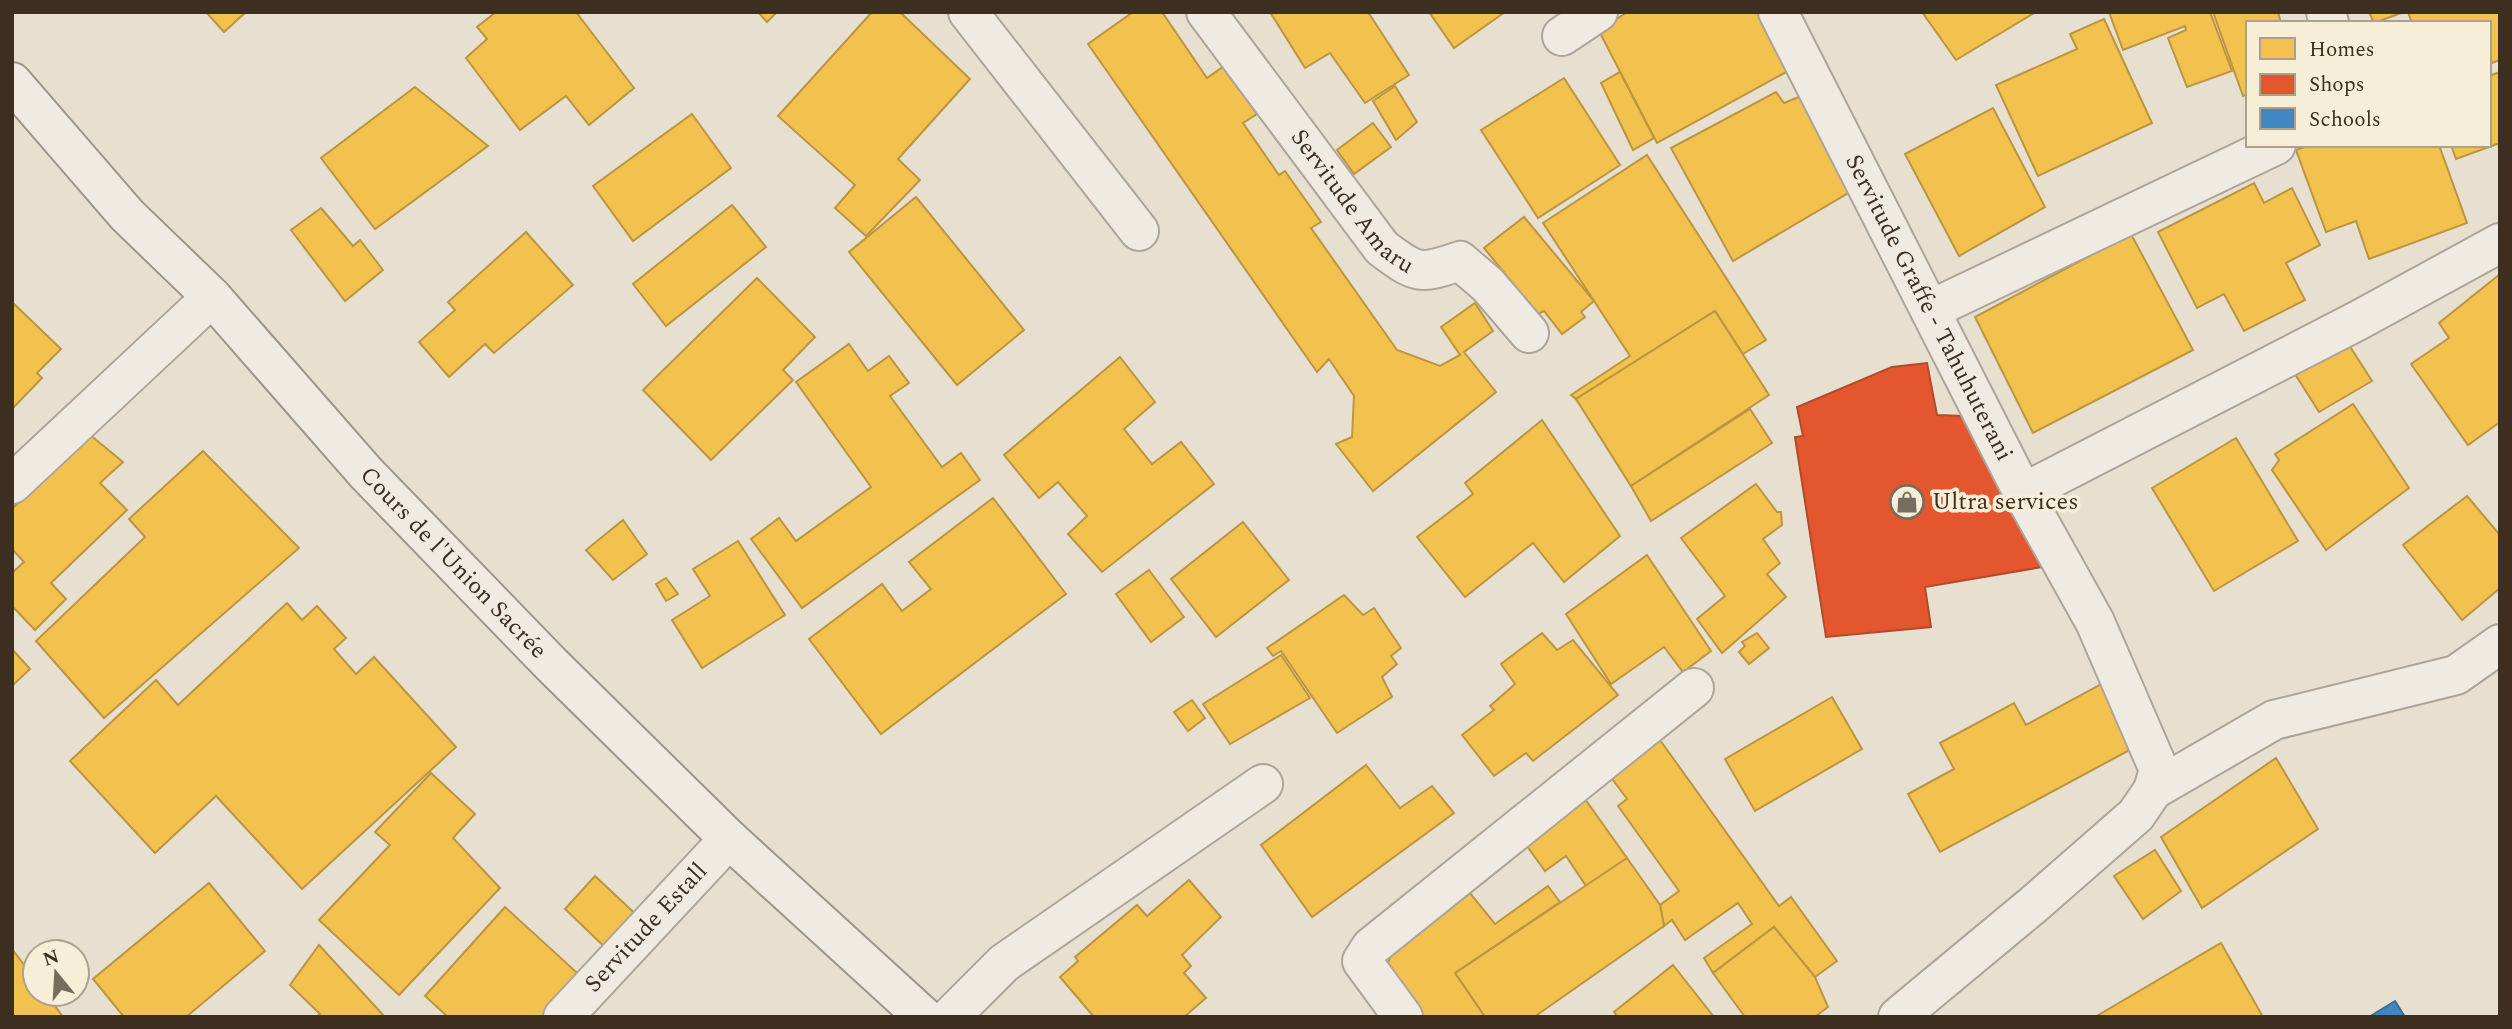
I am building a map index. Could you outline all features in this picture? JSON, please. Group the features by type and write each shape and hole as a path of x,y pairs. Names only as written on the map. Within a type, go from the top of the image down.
{"street":[{"path":"968,12 1139,231"},
{"name":"Servitude Amaru","path":"1206,12 1382,248 1406,266 1426,273 1460,261 1488,285 1530,332"},
{"path":"1562,36 1598,12"},
{"name":"Servitude Graffe - Tahuhuterani","path":"1778,12 1932,309 2023,493 2095,622 2159,770 2153,790"},
{"name":"Cours de l'Union Sacrée","path":"12,82 127,215 212,297 366,472 552,665 729,839 924,1017"},
{"path":"1932,309 2272,147"},
{"path":"2023,493 2382,308 2500,243"},
{"path":"12,484 212,297"},
{"path":"1898,1017 2136,815 2153,790 2274,720 2456,675 2500,644"},
{"path":"1403,1017 1362,961 1371,947 1694,688"},
{"path":"950,1017 1004,963 1264,784"},
{"name":"Servitude Estall","path":"563,1017 729,839"}],"building: Homes":[{"path":"206,12 246,12 224,32"},
{"path":"496,12 576,12 634,88 589,125 566,96 520,130 466,58 487,39 477,27"},
{"path":"758,12 777,12 767,22"},
{"path":"872,12 900,12 970,79 898,159 920,180 866,236 835,208 855,185 778,116"},
{"path":"1133,12 1162,12 1207,78 1224,66 1257,114 1243,123 1279,175 1285,171 1321,222 1311,228 1397,350 1440,366 1460,355 1441,327 1475,303 1493,331 1464,352 1496,392 1373,491 1336,444 1352,437 1354,396 1329,359 1317,372 1088,44"},
{"path":"1270,12 1368,12 1409,75 1365,103 1330,53 1305,68"},
{"path":"1429,12 1505,12 1454,48"},
{"path":"1627,12 1757,12 1788,71 1657,143 1599,31"},
{"path":"1922,12 2036,12 1956,60"},
{"path":"2109,12 2210,12 2232,71 2187,87 2168,38 2186,30 2185,26 2123,50"},
{"path":"2213,12 2278,12 2280,21 2246,21 2246,95 2243,96"},
{"path":"2369,12 2404,12 2379,21 2373,21"},
{"path":"2408,12 2500,12 2500,60 2491,63 2491,21 2411,21"},
{"path":"2104,19 2152,123 2038,176 1996,85 2077,49 2070,34"},
{"path":"1620,72 1654,138 1633,150 1601,83"},
{"path":"2500,72 2500,143 2491,146 2491,75"},
{"path":"1564,78 1620,165 1538,218 1481,130"},
{"path":"1395,86 1417,122 1396,140 1373,101"},
{"path":"415,87 488,146 375,229 321,158"},
{"path":"1776,92 1784,103 1806,94 1850,192 1733,261 1671,148"},
{"path":"1993,108 2045,207 1959,256 1905,154"},
{"path":"692,114 731,168 633,241 593,186"},
{"path":"1373,123 1391,147 1354,174 1337,150"},
{"path":"2304,147 2440,147 2467,223 2369,259 2356,221 2326,232 2296,150"},
{"path":"2452,147 2489,147 2456,159"},
{"path":"1647,155 1766,340 1743,354 1715,311 1576,399 1571,395 1630,356 1543,223"},
{"path":"2254,183 2264,203 2292,188 2320,245 2286,263 2305,300 2244,331 2224,294 2197,308 2158,232"},
{"path":"916,197 1024,330 957,385 849,252"},
{"path":"732,205 766,247 666,326 633,284"},
{"path":"321,208 353,246 360,240 383,270 345,301 291,230"},
{"path":"1524,217 1594,301 1581,312 1585,317 1562,334 1544,311 1538,314 1484,248"},
{"path":"526,232 573,285 494,353 485,344 449,377 419,342 455,310 448,302"},
{"path":"2131,234 2193,350 2033,433 1975,317"},
{"path":"2500,274 2500,422 2468,445 2411,364 2449,338 2439,323"},
{"path":"757,278 815,337 783,370 793,380 711,460 643,390"},
{"path":"12,302 61,349 37,373 42,378 12,409"},
{"path":"1715,311 1769,395 1631,486 1576,399"},
{"path":"849,344 868,371 889,356 909,383 890,396 942,467 961,453 980,480 802,608 751,539 779,518 796,541 871,487 796,382"},
{"path":"2349,345 2372,381 2319,412 2295,374"},
{"path":"1120,357 1155,402 1124,429 1152,464 1181,442 1214,484 1102,572 1068,534 1087,516 1058,482 1039,498 1004,455"},
{"path":"2353,404 2409,488 2326,550 2272,470 2279,460 2275,454"},
{"path":"1750,409 1772,443 1651,521 1631,486"},
{"path":"1542,420 1620,536 1564,582 1533,543 1465,597 1417,537 1473,494 1465,483"},
{"path":"89,434 123,462 100,483 127,510 51,583 66,599 35,630 12,606 12,573 24,562 12,549 12,509"},
{"path":"2236,438 2298,541 2214,591 2152,488"},
{"path":"203,451 299,548 104,718 36,641 145,537 129,519"},
{"path":"1756,484 1777,512 1781,512 1782,525 1763,539 1780,563 1767,574 1786,597 1722,653 1697,619 1725,596 1681,538"},
{"path":"2467,496 2500,535 2500,588 2462,620 2403,545"},
{"path":"993,498 1066,594 881,734 809,639 882,584 902,611 931,589 909,562"},
{"path":"623,520 647,554 613,580 586,550"},
{"path":"1243,522 1289,580 1216,637 1171,579"},
{"path":"738,541 785,615 702,668 672,620 710,596 693,569"},
{"path":"1647,555 1711,651 1683,672 1664,647 1611,684 1566,614"},
{"path":"1149,570 1184,617 1151,642 1116,594"},
{"path":"666,578 678,594 666,601 656,584"},
{"path":"1344,595 1363,615 1374,608 1401,648 1391,656 1397,664 1382,677 1392,697 1337,733 1281,651 1273,656 1267,648"},
{"path":"287,603 302,620 317,606 346,638 334,649 356,674 374,657 456,747 302,889 216,796 155,853 70,761 156,680 178,705"},
{"path":"1542,633 1557,650 1573,640 1618,695 1533,761 1526,753 1494,776 1462,735 1494,710 1490,706 1515,684 1501,664"},
{"path":"1757,633 1769,648 1749,664 1739,652 1745,646 1742,642"},
{"path":"12,649 30,669 12,686"},
{"path":"1281,655 1310,698 1230,744 1203,704"},
{"path":"2103,683 2137,746 1940,852 1908,794 1954,769 1940,743 2014,703 2026,725"},
{"path":"1832,697 1862,749 1755,811 1725,759"},
{"path":"1192,700 1205,718 1188,731 1174,712"},
{"path":"1660,740 1779,906 1791,897 1837,961 1815,977 1774,927 1713,973 1704,958 1752,924 1738,903 1685,940 1672,920 1664,926 1660,905 1679,891 1618,806 1627,799 1610,776"},
{"path":"2276,758 2318,829 2202,908 2161,837"},
{"path":"1366,765 1400,808 1432,786 1454,813 1312,917 1261,845"},
{"path":"431,773 475,814 453,838 500,888 399,995 319,920 390,845 375,832"},
{"path":"1585,799 1627,858 1586,886 1566,856 1545,871 1524,842"},
{"path":"2155,850 2181,891 2143,919 2114,876"},
{"path":"1627,858 1660,905 1664,926 1534,1017 1485,1017 1455,973"},
{"path":"595,876 643,921 612,954 565,909"},
{"path":"1189,880 1221,917 1182,955 1191,966 1184,973 1206,998 1184,1017 1094,1017 1060,977 1078,961 1075,957 1137,905 1147,916"},
{"path":"209,883 265,951 186,1017 124,1017 93,979"},
{"path":"1548,886 1560,902 1455,973 1485,1017 1418,1017 1385,970 1396,943 1465,887 1495,924"},
{"path":"505,907 586,981 554,1017 448,1017 425,996"},
{"path":"1774,927 1815,977 1828,1007 1815,1017 1745,1017 1713,973"},
{"path":"2221,943 2263,1017 2095,1017"},
{"path":"319,945 385,1017 316,1017 320,1014 290,985"},
{"path":"12,949 21,961 21,1008 56,1008 63,1017 12,1017"},
{"path":"1673,965 1714,1017 1618,1017 1614,1012"}],"building: Shops":[{"name":"Ultra services","path":"1927,363 1937,415 1964,416 2042,567 1925,587 1931,627 1826,637 1795,437 1803,436 1797,407 1892,367"}],"building: Schools":[{"path":"2395,1001 2405,1017 2369,1017"}],"place":[{"name":"Ultra services","path":"1907,502"}]}
